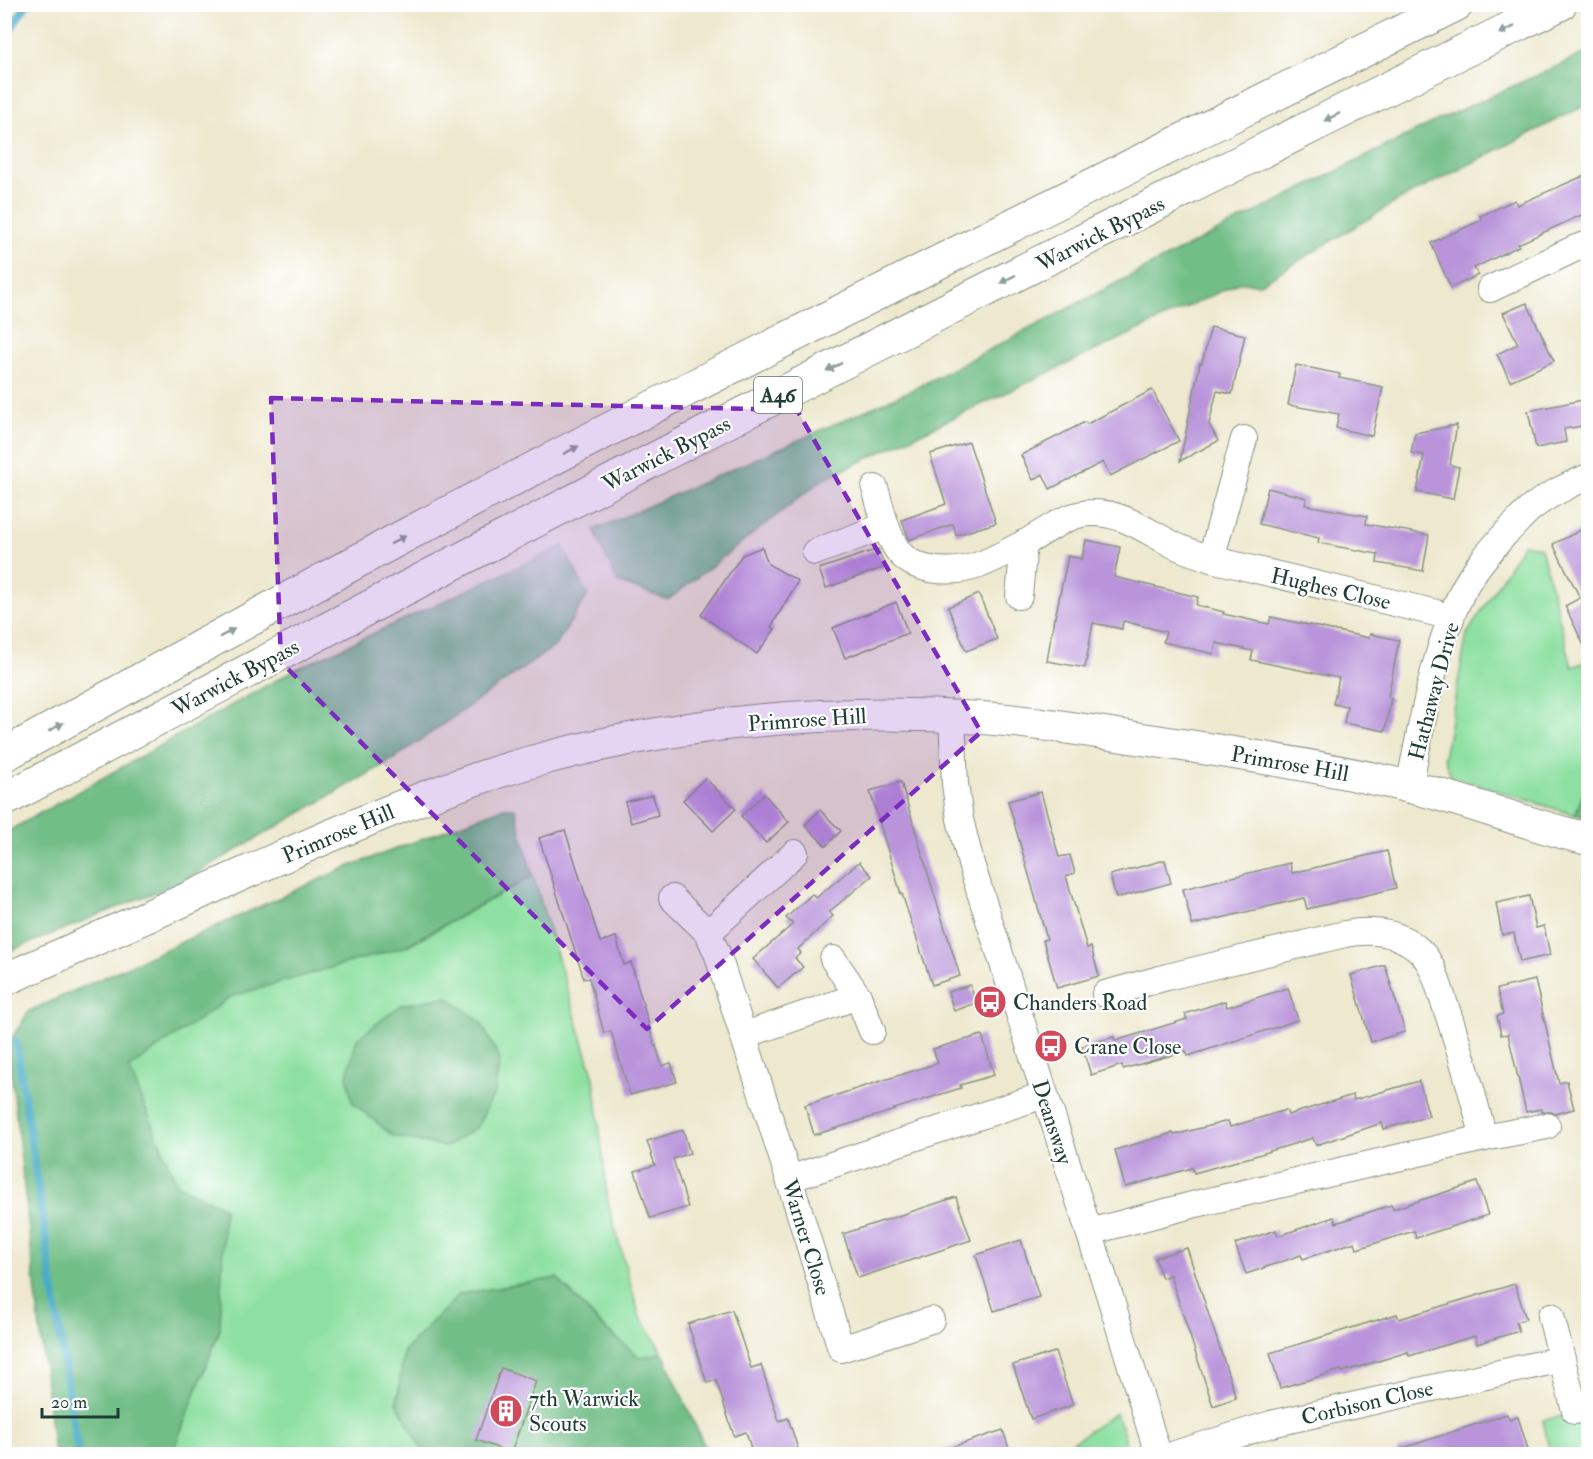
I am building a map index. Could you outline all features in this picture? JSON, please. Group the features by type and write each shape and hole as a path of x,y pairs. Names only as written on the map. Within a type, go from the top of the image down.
{"highway":[{"name":"Warwick Bypass","path":"4,755 416,530 956,254 1457,4"},
{"name":"Warwick Bypass","path":"4,800 793,387 1560,4"}],"street":[{"path":"1490,289 1588,244"},
{"path":"1210,559 1244,439"},
{"name":"Hathaway Drive","path":"1409,786 1426,701 1442,643 1463,591 1475,570 1491,549 1530,509 1588,477"},
{"name":"Hughes Close","path":"875,488 885,526 897,550 921,566 942,570 978,565 1024,543 1064,520 1077,515 1102,513 1116,515 1178,547 1210,559 1451,618"},
{"path":"815,552 885,526"},
{"path":"1019,596 1024,543"},
{"name":"Primrose Hill","path":"4,980 381,814 433,794 529,763 631,739 744,723 837,716 952,716 1023,722 1240,753 1344,772 1409,786 1588,839"},
{"name":"Deansway","path":"952,716 955,784 966,842 990,926 1158,1455"},
{"path":"708,933 795,853"},
{"name":"Warner Close","path":"672,898 708,933 717,953 745,1035 841,1349 931,1320"},
{"path":"1105,994 1360,931 1375,931 1399,937 1422,953 1434,971 1458,1042 1484,1138"},
{"path":"833,958 858,996 872,1031"},
{"path":"745,1035 858,996"},
{"path":"789,1179 1044,1095"},
{"path":"1089,1232 1196,1204 1484,1138 1547,1126"},
{"path":"1551,1316 1575,1411"},
{"name":"Corbison Close","path":"1175,1455 1271,1424 1562,1359"}],"highlighted area":[{"path":"271,398 797,410 981,732 647,1029 281,662"}],"green space":[{"path":"1588,52 1588,104 1401,199 1260,284 1238,283 822,480 668,600 617,582 594,530 914,389 1155,263 1436,121"},
{"path":"1523,544 1541,548 1572,667 1588,661 1588,781 1575,815 1451,776 1444,758 1467,634"},
{"path":"563,546 588,595 555,646 392,760 183,881 5,953 5,833 294,670"},
{"path":"1588,781 1588,818 1575,815"},
{"path":"503,808 515,808 533,876 403,947 232,996 129,1068 177,1185 224,1208 220,1329 172,1454 54,1454 8,1044 29,1011 343,869"},
{"path":"533,876 594,1078 608,1203 639,1315 663,1353 639,1357 602,1326 557,1278 460,1294 404,1351 397,1403 425,1454 172,1454 220,1329 177,1185 128,1068 232,996 407,946"},
{"path":"447,997 480,1021 500,1059 495,1092 477,1127 446,1147 393,1136 352,1102 347,1075 357,1039 401,1005"},
{"path":"557,1278 601,1326 639,1357 663,1353 708,1454 425,1454 397,1403 404,1351 460,1294"},
{"path":"1588,1411 1588,1454 1550,1454 1543,1420"},
{"path":"1116,1413 1125,1438 1126,1454 1055,1454"}],"building":[{"path":"1588,174 1588,212 1518,244 1519,246 1474,268 1478,275 1451,288 1431,243 1482,220 1480,216 1515,200 1517,205"},
{"path":"1527,303 1554,361 1510,381 1497,354 1518,344 1503,313"},
{"path":"1211,327 1245,335 1232,394 1217,391 1209,424 1218,441 1180,461 1200,363 1202,363"},
{"path":"1296,365 1340,374 1339,378 1383,387 1372,436 1336,428 1339,414 1288,405"},
{"path":"1152,390 1179,441 1110,476 1103,462 1050,489 1043,474 1033,480 1021,455"},
{"path":"1588,399 1588,425 1564,429 1566,442 1536,448 1528,411"},
{"path":"1457,425 1450,465 1459,467 1453,499 1417,492 1424,455 1411,453 1415,433"},
{"path":"969,442 996,523 956,535 953,524 909,540 902,520 946,504 930,454"},
{"path":"1268,488 1307,498 1305,505 1367,516 1366,524 1429,535 1423,571 1377,563 1378,554 1318,543 1319,538 1259,524"},
{"path":"1581,530 1588,544 1588,654 1565,606 1580,598 1553,544"},
{"path":"1086,540 1120,547 1114,577 1198,597 1196,605 1224,612 1223,614 1269,624 1271,617 1369,638 1370,634 1399,640 1388,697 1391,698 1385,731 1344,723 1347,706 1333,704 1339,678 1251,660 1253,651 1216,643 1214,654 1163,642 1166,632 1123,621 1122,629 1093,623 1085,668 1047,661 1068,556 1082,559"},
{"path":"762,547 768,564 798,581 771,627 775,629 757,654 701,615 742,555"},
{"path":"878,549 885,567 826,588 819,569"},
{"path":"979,594 997,639 966,651 948,607"},
{"path":"896,602 908,633 845,658 833,628"},
{"path":"705,778 736,809 713,831 683,800"},
{"path":"901,782 960,976 932,985 901,894 870,791"},
{"path":"1041,792 1059,857 1070,855 1075,873 1066,876 1087,948 1091,947 1099,976 1057,988 1043,940 1047,939 1008,801"},
{"path":"764,794 789,822 766,843 741,816"},
{"path":"653,795 658,815 631,823 625,802"},
{"path":"820,810 841,831 826,846 805,825"},
{"path":"565,830 600,942 616,937 624,965 631,962 662,1066 671,1063 677,1082 630,1095 611,1031 604,1033 589,978 584,979 539,838"},
{"path":"1387,851 1396,888 1307,909 1304,898 1192,925 1183,889 1290,863 1292,873"},
{"path":"1165,860 1171,883 1116,898 1110,875"},
{"path":"859,862 872,876 829,912 833,916 798,949 801,953 795,958 803,967 778,988 753,959 793,924 786,918 812,894 816,898"},
{"path":"1529,896 1536,928 1544,926 1550,955 1520,962 1514,933 1502,935 1496,903"},
{"path":"1385,965 1405,1032 1371,1042 1351,975"},
{"path":"1535,980 1559,1083 1567,1081 1574,1109 1555,1114 1541,1112 1541,1109 1526,1112 1508,1034 1501,1035 1497,1016 1503,1014 1497,989"},
{"path":"970,985 976,1003 954,1011 948,992"},
{"path":"1288,988 1298,1020 1188,1056 1186,1051 1123,1069 1122,1065 1091,1075 1082,1046 1114,1037 1115,1041 1187,1019 1185,1014 1225,1001 1227,1007"},
{"path":"982,1035 994,1075 960,1085 961,1088 895,1110 814,1135 805,1105 938,1063 933,1049"},
{"path":"1419,1081 1429,1116 1384,1129 1382,1123 1316,1145 1313,1138 1194,1173 1192,1168 1125,1187 1115,1150 1173,1133 1174,1135 1228,1121 1230,1127 1286,1110 1288,1115 1353,1095 1354,1100"},
{"path":"683,1130 690,1153 673,1159 688,1207 650,1218 635,1171 655,1165 647,1141"},
{"path":"1477,1182 1488,1215 1416,1238 1414,1231 1357,1249 1355,1242 1303,1259 1301,1255 1246,1274 1235,1244 1276,1230 1278,1236 1334,1217 1336,1223 1391,1205 1393,1209"},
{"path":"956,1197 971,1240 858,1278 843,1234"},
{"path":"1021,1240 1039,1297 994,1311 976,1255"},
{"path":"1187,1248 1236,1398 1213,1406 1170,1275 1162,1278 1155,1258"},
{"path":"1515,1284 1526,1319 1516,1322 1519,1331 1477,1344 1475,1336 1409,1356 1408,1352 1280,1388 1270,1353 1397,1314 1399,1319"},
{"path":"732,1310 751,1368 761,1365 779,1421 788,1418 800,1455 753,1455 746,1432 734,1436 716,1380 707,1383 688,1324"},
{"path":"1055,1352 1073,1405 1031,1419 1013,1365"},
{"name":"7th Warwick Scouts","path":"501,1368 536,1381 511,1453 476,1440"},
{"path":"1507,1414 1509,1420 1518,1417 1528,1449 1510,1455 1398,1455 1397,1450"},
{"path":"1003,1430 1011,1455 941,1455 940,1451"}],"waterway":[{"path":"4,39 27,4"},
{"path":"4,933 6,942"},
{"path":"16,1041 78,1454"}],"place":[{"name":"Chanders Road","path":"990,1002"},
{"name":"Crane Close","path":"1051,1046"},
{"name":"7th Warwick Scouts","path":"506,1411"}]}
